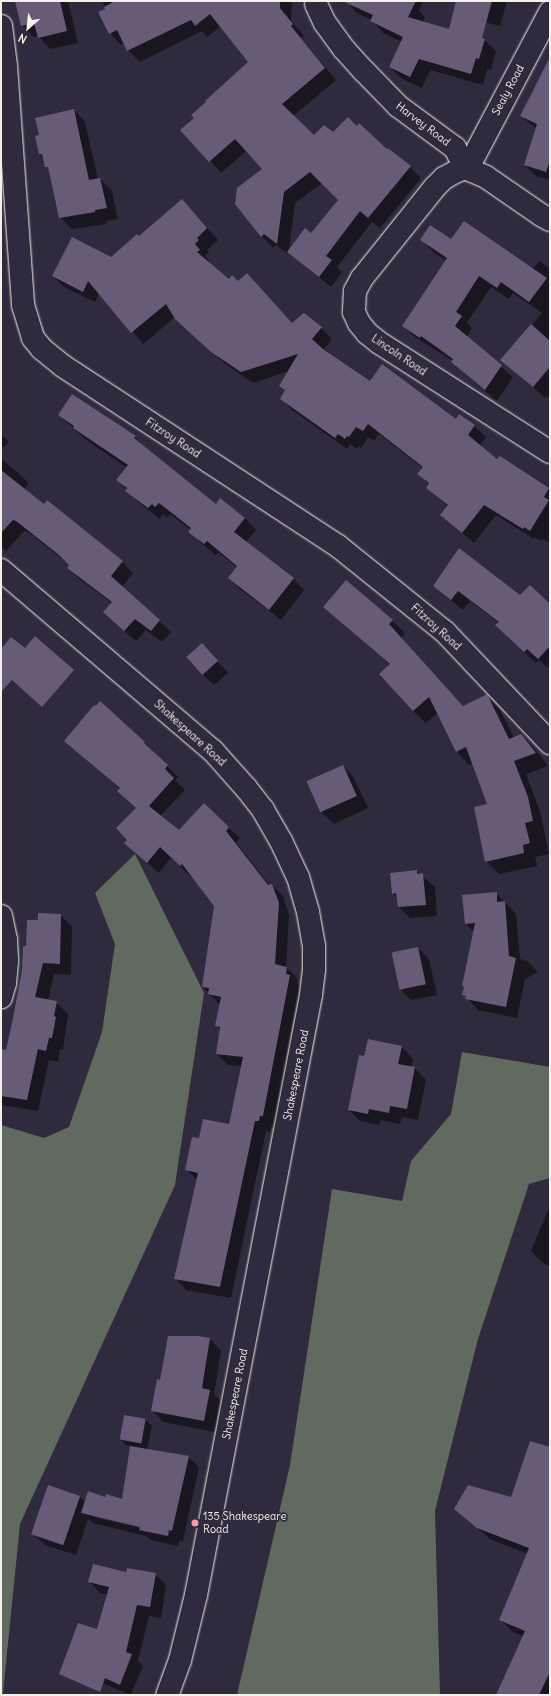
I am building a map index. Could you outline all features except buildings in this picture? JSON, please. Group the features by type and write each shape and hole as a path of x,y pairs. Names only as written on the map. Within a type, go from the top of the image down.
{"street":[{"name":"Harvey Road","path":"316,4 329,28 364,71 398,106 455,148 466,168"},
{"name":"Sealy Road","path":"466,168 472,160 550,12"},
{"name":"Fitzroy Road","path":"1,26 6,66 23,305 33,338 42,349 63,366 345,551 445,632 550,743"},
{"path":"466,168 486,177 541,216 550,220"},
{"name":"Lincoln Road","path":"466,168 444,178 435,187 362,278 355,291 354,312 363,328 378,342 550,452"},
{"name":"Shakespeare Road","path":"1,570 213,751 246,788 263,810 298,877 308,912 314,946 314,970 311,995 196,1595 180,1660 167,1695"},
{"path":"1,916 6,940 7,961 5,983 1,997"}],"green space":[{"path":"135,854 204,993 175,1185 20,1524 3,1693 1,1695 1,1125 44,1138 69,1127 102,1032 115,944 95,893"},
{"path":"462,1052 550,1067 550,1178 529,1184 478,1339 435,1511 440,1695 237,1695 290,1465 332,1189 402,1201 411,1161 451,1114"}],"place":[{"name":"135 Shakespeare Road","path":"195,1523"}]}
